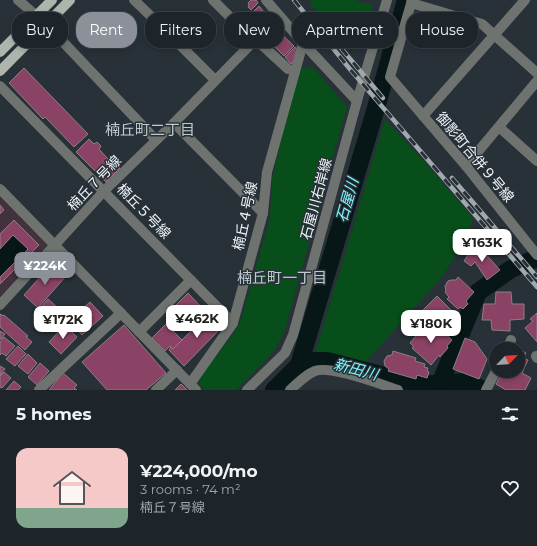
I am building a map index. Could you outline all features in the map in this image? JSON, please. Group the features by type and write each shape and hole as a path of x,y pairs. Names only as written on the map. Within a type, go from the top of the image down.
{"main road":[{"path":"41,12 52,0"},
{"path":"58,12 70,0"},
{"path":"0,52 12,40"},
{"path":"0,71 23,48"}],"street":[{"path":"18,0 32,12"},
{"path":"134,0 215,80"},
{"path":"213,0 225,12"},
{"path":"266,0 276,12"},
{"name":"石屋川右岸線","path":"247,390 284,353 293,335 357,101 387,0"},
{"path":"423,116 525,0"},
{"path":"411,1 482,24 537,73"},
{"name":"御影町合併９号線","path":"411,1 390,77 466,166 537,255"},
{"path":"284,22 292,31"},
{"path":"68,47 156,140"},
{"name":"楠丘７号線","path":"0,305 104,191 174,123 247,48"},
{"path":"266,48 288,69"},
{"name":"楠丘４号線","path":"194,387 233,323 262,212 267,172 302,48"},
{"path":"308,48 357,101"},
{"path":"466,166 537,81"},
{"name":"楠丘５号線","path":"0,86 233,323"},
{"path":"174,123 262,212"},
{"path":"499,127 537,160"},
{"path":"0,189 194,387"},
{"path":"139,332 191,280"},
{"path":"38,390 121,313"},
{"path":"156,390 177,370"},
{"path":"290,390 308,375 317,371 331,370 398,390"},
{"path":"487,389 492,378"}],"shaded area":[{"path":"0,197 47,245 0,297"},
{"path":"13,235 28,249 0,277 0,249"}],"green space":[{"path":"310,0 354,0 373,5 370,12 318,12 312,6"},
{"path":"351,48 357,48 355,52"},
{"path":"313,67 347,107 285,330 276,348 236,390 204,390 199,384 201,375 232,336 241,320 270,217 272,180 281,140 301,68"},
{"path":"385,119 473,218 465,241 442,277 363,365 328,358 314,357"}],"building":[{"path":"251,0 256,0 258,3 251,10 248,7 248,3"},
{"path":"259,6 264,12 253,12"},
{"path":"284,37 292,44 292,48 284,56 276,48 284,48"},
{"path":"296,48 297,50 296,58 291,64 285,57"},
{"path":"24,68 88,134 74,147 45,117 43,119 9,83"},
{"path":"89,139 94,144 97,142 101,146 99,149 108,159 111,156 120,168 106,182 76,152"},
{"path":"0,205 4,210 0,214"},
{"path":"14,220 39,245 0,284 0,277 28,249 13,235 0,249 0,234"},
{"path":"476,248 482,250 500,270 487,280 475,262 471,266 464,261 470,252"},
{"path":"52,264 66,276 38,308 24,295"},
{"path":"458,277 474,292 466,301 468,304 463,309 460,307 458,309 447,299 449,297 445,292 445,286 448,281 456,280"},
{"path":"496,292 511,292 512,304 524,304 524,319 510,320 510,331 492,330 491,320 482,320 484,304 495,304"},
{"path":"188,293 202,308 188,322 174,307"},
{"path":"437,296 460,319 449,331 437,319 428,328 416,317"},
{"path":"48,299 67,316 54,330 35,314"},
{"path":"90,302 103,316 82,335 69,321"},
{"path":"210,312 223,326 184,366 169,350 171,347 173,349"},
{"path":"537,313 537,342 525,328 533,321 530,319"},
{"path":"1,314 28,336 26,337 32,342 25,350 0,327"},
{"path":"166,324 182,340 173,349 170,346 165,351 152,338"},
{"path":"65,325 77,337 61,354 49,342"},
{"path":"124,325 166,373 146,390 107,390 82,362"},
{"path":"435,325 452,340 447,346 448,348 440,357 439,355 431,365 412,348 414,347 410,343 421,330 427,335"},
{"path":"0,331 5,334 1,339 0,339"},
{"path":"4,337 15,346 6,356 2,353 0,355 0,342"},
{"path":"465,338 475,342 487,359 479,379 453,369"},
{"path":"18,346 26,354 15,366 6,359"},
{"path":"393,351 416,358 415,361 425,364 424,367 428,368 427,371 429,372 427,378 417,375 416,379 388,371 389,369 385,366 384,361 387,356 392,355"},
{"path":"28,354 37,363 28,374 18,366"},
{"path":"525,359 528,360 525,366"},
{"path":"40,363 49,371 37,385 28,377"},
{"path":"0,366 5,369 0,375"},
{"path":"4,372 11,378 2,388 0,387 0,376"},
{"path":"63,373 77,385 74,388 77,390 49,390"},
{"path":"525,375 531,378 525,390 506,390 496,384 499,378 525,378"},
{"path":"14,381 21,387 18,390 6,390"},
{"path":"181,384 187,390 175,390"}],"waterway":[{"name":"石屋川","path":"274,390 299,365 376,108 406,0"},
{"path":"440,384 478,292 511,269 537,258"},
{"name":"新田川","path":"299,365 311,361 327,361 419,385 466,382 483,390"}],"railway":[{"path":"294,0 349,68 537,287"},
{"path":"341,48 383,98"},
{"path":"452,178 537,277"}],"district":[{"name":"楠丘町二丁目","path":"150,129"},
{"name":"楠丘町一丁目","path":"282,277"}]}
